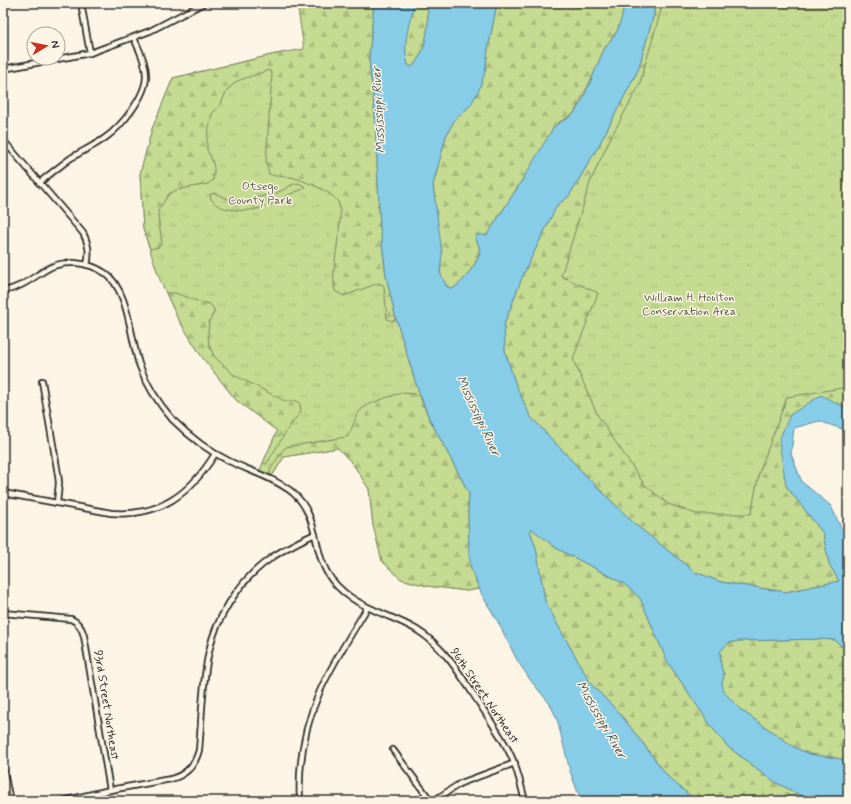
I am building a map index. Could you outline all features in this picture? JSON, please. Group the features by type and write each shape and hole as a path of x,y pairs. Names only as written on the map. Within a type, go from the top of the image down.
{"street":[{"path":"81,3 90,53"},
{"path":"3,69 90,53 134,38 204,3"},
{"path":"39,183 71,158 89,148 118,127 138,100 146,81 145,67 134,38"},
{"path":"3,140 83,233 90,253 87,265 71,263 55,265 21,286 3,291"},
{"name":"96th Street Northeast","path":"87,265 111,278 118,288 125,305 133,343 140,366 149,387 161,405 186,433 215,454 289,490 298,497 307,509 325,570 332,580 342,590 367,608 418,631 433,642 444,653 460,674 503,740 515,763 526,801"},
{"path":"42,381 58,474 59,483 57,503"},
{"path":"3,493 121,514 143,511 174,499 191,486 203,473 215,454"},
{"path":"63,801 110,790 171,779 184,773 194,764 199,750 208,657 212,639 220,621 235,595 248,578 262,565 283,550 315,534"},
{"path":"300,801 302,756 308,727 316,700 367,608"},
{"name":"93rd Street Northeast","path":"3,613 65,618 74,620 79,624 84,636 110,790"},
{"path":"393,750 432,801 461,783 515,763"},
{"path":"3,768 10,801"}],"green space":[{"path":"297,3 374,3 369,59 375,115 380,227 386,276 395,315 395,320 392,321 387,319 384,286 381,284 376,284 344,296 335,291 334,270 340,219 340,209 336,199 324,190 302,180 269,174 266,162 272,74 269,70 237,81 227,90 221,104 212,114 207,137 207,150 214,168 213,180 208,184 176,190 168,195 158,211 162,243 159,247 150,249 143,229 140,174 152,129 173,78 304,49"},
{"path":"415,3 427,3 428,28 421,53 412,67 408,65 406,57 406,41 408,26"},
{"path":"497,3 624,3 622,17 617,31 604,49 591,80 574,113 559,122 487,235 479,235 475,238 479,248 476,260 465,278 452,289 442,280 433,185 446,136 455,119 470,106 485,72"},
{"path":"654,3 663,3 639,86 610,139 591,180 561,276 598,293 573,359 598,416 644,484 668,504 696,514 751,514 759,473 787,397 848,387 848,409 821,396 790,415 786,486 823,533 829,564 839,581 786,592 721,582 695,572 636,525 588,478 530,416 515,383 505,351 504,325 523,275 557,205 569,196 598,147 638,70 654,14"},
{"name":"William H. Houlton Conservation Area","path":"661,3 848,3 848,422 813,415 791,427 789,454 794,488 821,524 659,543 523,283"},
{"name":"Otsego County Park","path":"371,39 380,227 386,276 395,315 416,384 429,418 469,493 471,569 479,589 467,591 427,586 401,579 382,561 373,525 369,489 353,464 338,448 284,457 271,478 259,472 277,431 236,400 202,357 177,317 160,280 143,229 140,174 152,129 173,78 276,54"},
{"path":"299,183 304,186 304,188 271,204 255,209 232,210 218,206 213,202 210,196 214,193 228,199 245,201 281,191"},
{"path":"166,293 175,293 210,304 214,309 214,313 209,322 209,345 214,356 234,375 285,401 297,401 300,404 301,412 289,427 267,463 263,463 277,431 236,400 202,357 177,317"},
{"path":"402,393 415,394 420,397 429,418 469,493 468,514 471,569 479,589 467,591 427,586 401,579 382,561 373,525 369,489 353,464 338,448 284,457 272,476 270,473 270,470 286,447 346,437 350,432 357,415 362,409 379,400"},
{"path":"532,529 556,548 623,583 640,598 667,661 711,726 727,746 775,782 811,801 696,801 669,778 621,715 591,684 556,622 545,601 536,548 530,531"},
{"path":"835,640 848,652 848,760 809,754 794,747 741,710 724,692 722,684 724,674 721,667 720,652 728,643 738,641"}],"water":[{"name":"Mississippi River","path":"374,3 415,3 406,41 406,57 408,65 412,67 421,53 426,37 428,28 427,3 497,3 485,72 479,90 470,106 455,119 446,136 433,185 442,253 440,273 447,287 452,289 465,278 477,261 480,251 476,235 487,235 523,179 553,128 573,115 580,105 604,50 618,29 622,18 624,3 654,3 654,14 638,70 598,147 569,196 557,205 523,275 504,325 505,351 515,383 530,416 588,478 636,525 695,572 721,582 786,592 839,581 829,564 823,533 786,486 779,440 790,415 821,395 848,409 848,431 819,421 794,428 791,454 802,482 831,506 848,543 848,652 835,640 819,639 738,641 728,643 720,652 721,667 724,674 722,684 724,692 741,710 794,747 809,754 848,760 848,801 811,801 775,782 727,746 711,726 667,661 640,598 623,583 556,548 532,529 530,531 536,548 545,601 591,684 621,715 669,778 696,801 581,801 570,771 557,719 550,704 531,681 517,660 498,622 482,595 471,569 469,554 469,493 429,418 416,384 395,315 386,276 380,227 375,115 369,59"}]}
